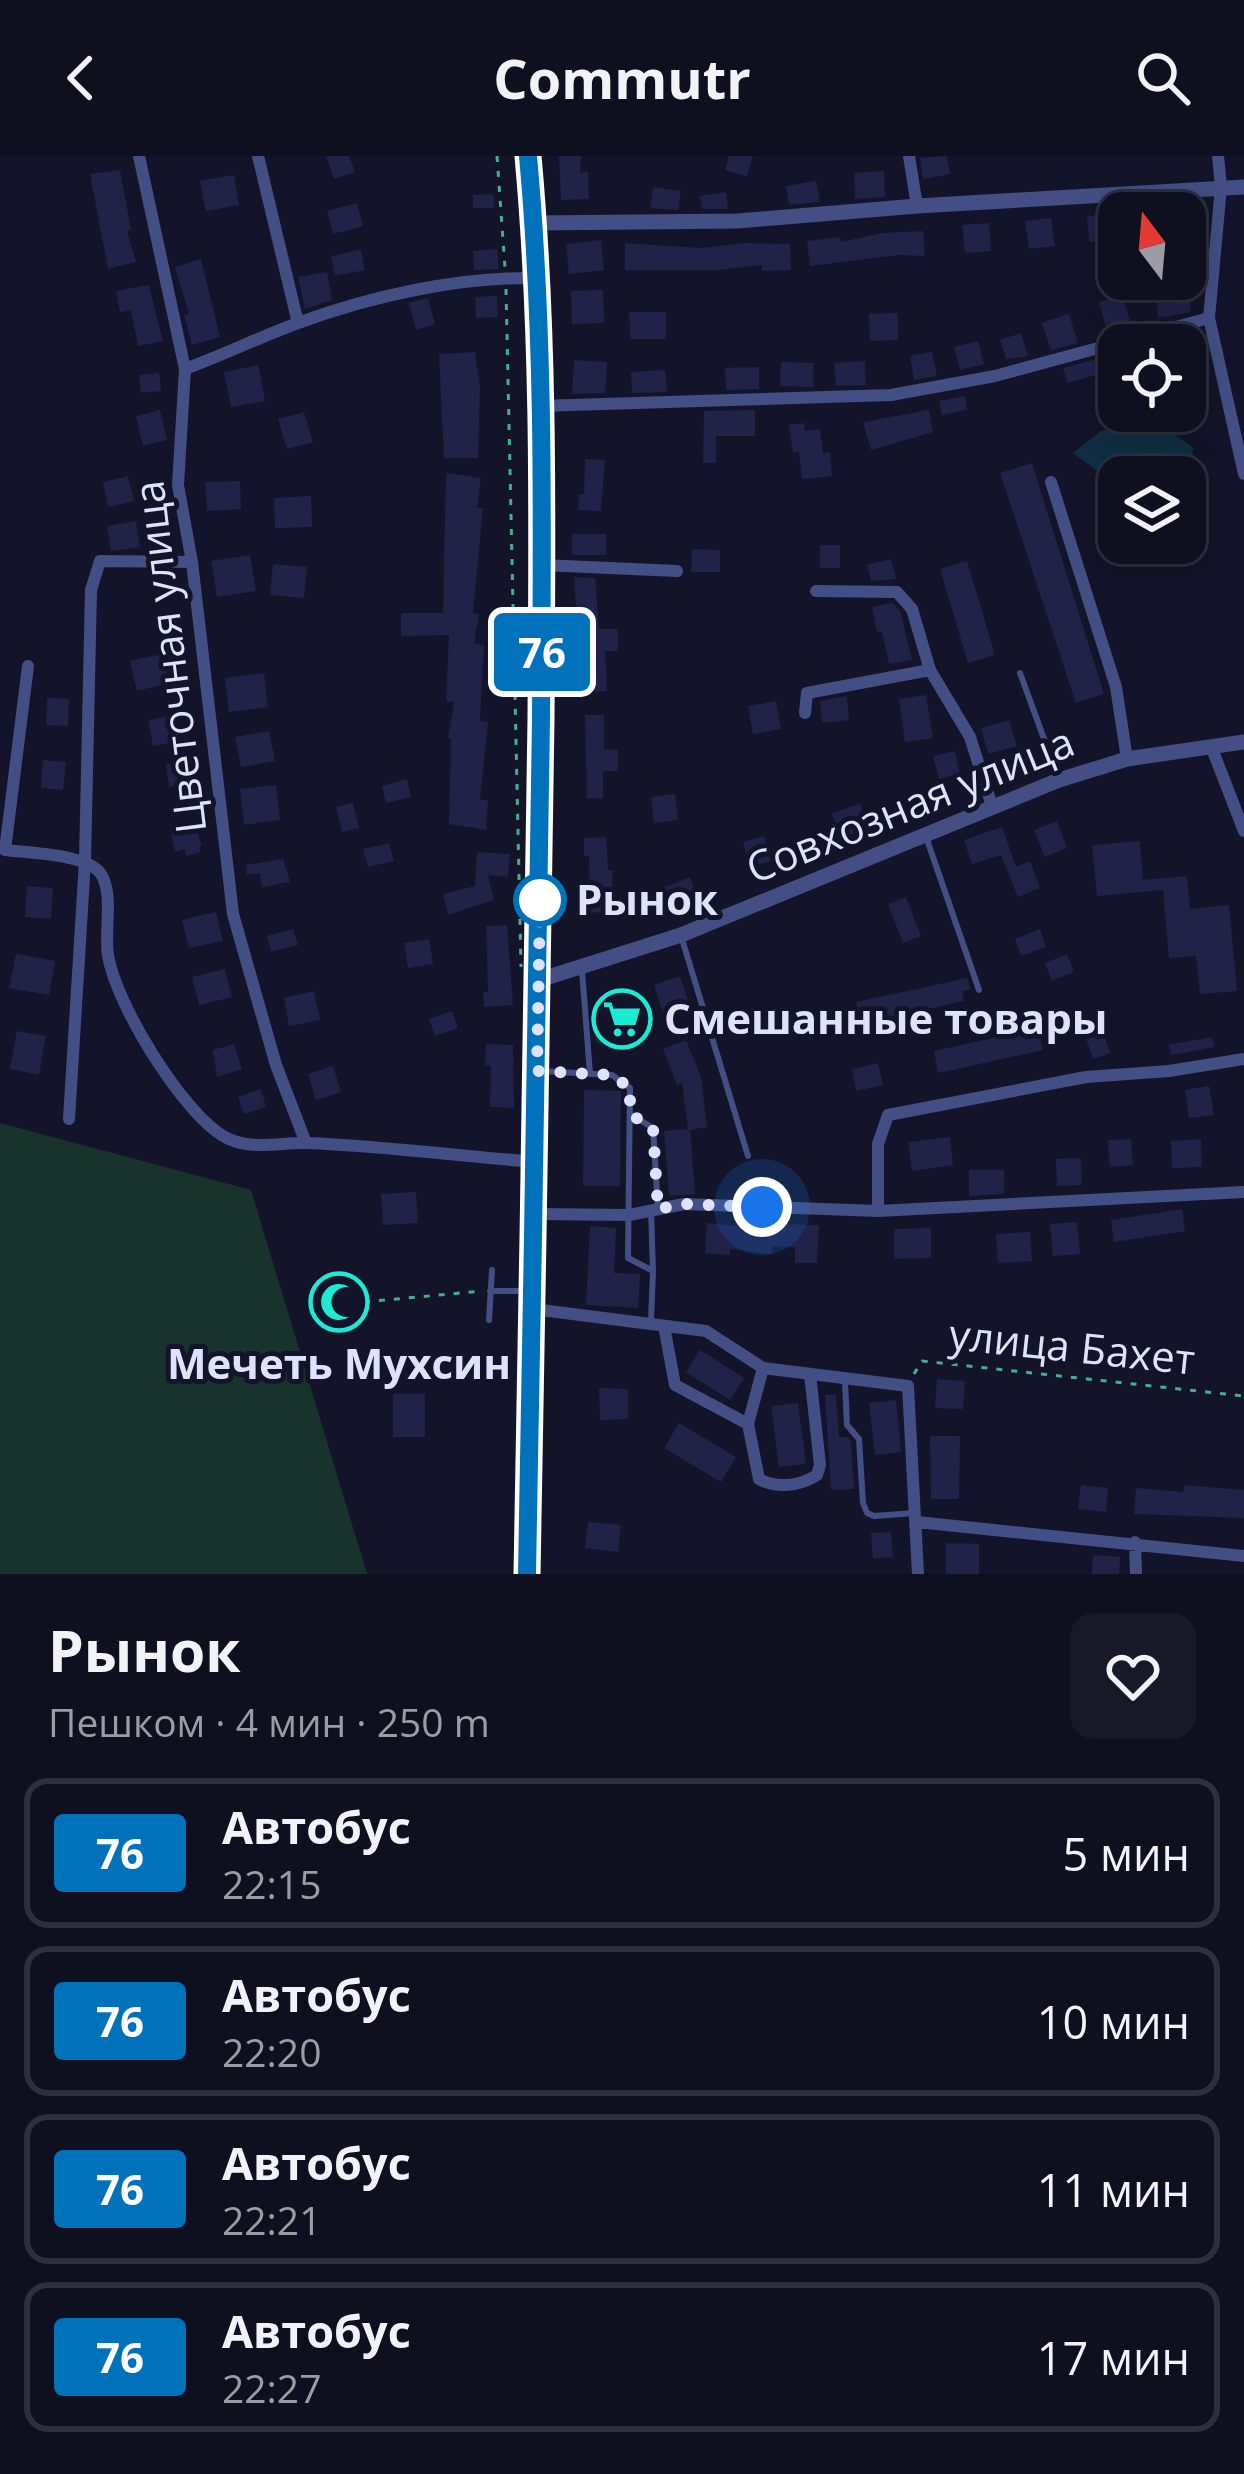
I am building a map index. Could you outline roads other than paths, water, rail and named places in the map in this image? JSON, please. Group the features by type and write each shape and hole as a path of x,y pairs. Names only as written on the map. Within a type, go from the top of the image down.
{"main road":[{"path":"527,1574 542,565 536,278 528,156"}],"street":[{"name":"Цветочная улица","path":"139,156 185,369 178,484 192,562 233,914 275,1065 306,1143"},
{"path":"258,156 298,323"},
{"path":"909,156 917,206"},
{"path":"1218,156 1221,188 1209,318 1244,474"},
{"path":"534,223 737,221 1244,187"},
{"path":"185,369 298,323 401,294 505,278 536,278"},
{"path":"539,406 891,395 994,376 1209,318"},
{"path":"1052,482 1116,687 1127,759"},
{"path":"69,1119 85,861 92,590 100,561 192,562"},
{"path":"542,565 677,571"},
{"path":"816,591 897,592 912,608 930,670 970,737 992,806"},
{"path":"28,666 5,850 85,861 100,871 106,886 108,958 126,1004 161,1070 206,1124 242,1144 306,1143 536,1162"},
{"path":"805,712 807,692 930,670"},
{"name":"Совхозная улица","path":"539,980 681,935 1059,781 1127,759 1244,742"},
{"path":"1211,746 1244,831"},
{"path":"878,1211 878,1144 888,1115 1086,1077 1244,1059"},
{"path":"535,1214 629,1215 684,1204 878,1211 1244,1192"},
{"path":"533,1300 706,1331 763,1368 908,1386 918,1574"},
{"path":"657,1325 675,1384 748,1424"},
{"path":"763,1368 748,1424 759,1479 779,1486 808,1481 820,1465 810,1374"},
{"path":"916,1517 1244,1556"},
{"path":"1135,1542 1136,1574"}],"lane":[{"path":"1020,673 1059,781"},
{"path":"925,834 979,990"},
{"path":"681,935 748,1156"},
{"path":"582,966 590,1074"},
{"path":"537,1071 612,1075 630,1088 628,1258 653,1271"},
{"path":"630,1114 653,1128 657,1325"},
{"path":"489,1320 491,1270"},
{"path":"490,1291 533,1300"},
{"path":"844,1378 848,1425 859,1439 862,1503 867,1513 916,1517"}],"water":[{"path":"1100,432 1170,432 1194,448 1191,456 1098,456 1098,471 1073,453"}],"place":[{"name":"Рынок","path":"540,900"},
{"name":"Смешанные товары","path":"622,1019"},
{"name":"Мечеть Мухсин","path":"339,1302"}]}
